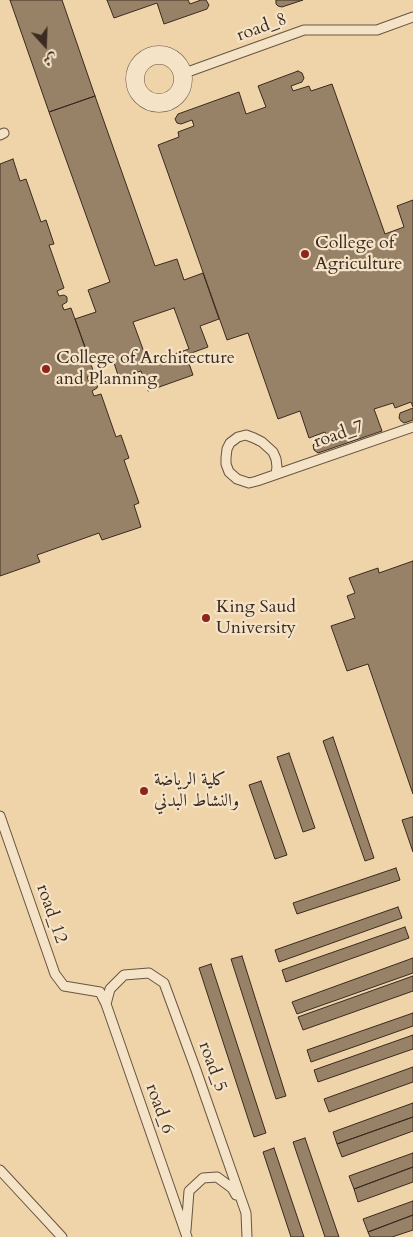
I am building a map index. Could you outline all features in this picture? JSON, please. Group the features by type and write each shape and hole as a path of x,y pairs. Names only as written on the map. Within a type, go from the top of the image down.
{"lane":[{"name":"road_8","path":"182,74 304,30 376,30 413,17"},
{"name":"road_7","path":"276,474 276,458 273,452 262,442 246,435 230,443 227,449 226,464 229,472 237,479 249,483 276,474 413,427"},
{"name":"road_12","path":"0,816 55,974 64,986 100,992"},
{"name":"road_5","path":"106,1004 110,989 124,975 150,973 164,983 246,1213 247,1237"},
{"name":"road_6","path":"100,992 106,1004 186,1235"},
{"path":"0,1170 62,1237"},
{"path":"186,1235 189,1191 203,1178 216,1176 232,1188 246,1213"}],"building":[{"path":"10,0 62,0 95,96 49,112"},
{"path":"107,0 188,0 190,4 206,0 209,5 207,9 164,24 157,3 114,18"},
{"path":"276,0 303,0 282,7 276,4"},
{"name":"College of Agriculture","path":"298,71 302,73 304,78 302,82 291,86 293,91 309,86 311,91 332,84 385,234 404,227 397,206 413,200 413,407 411,402 395,408 393,403 374,409 382,431 318,453 314,450 313,445 327,438 325,432 309,438 300,411 278,419 248,333 227,340 158,145 179,137 178,132 194,126 192,120 181,124 177,123 175,119 178,114 239,92 246,114 266,107 258,86"},
{"path":"95,96 155,266 177,259 184,280 203,273 219,319 200,326 208,347 186,355 193,375 148,391 141,371 119,378 112,357 91,364 75,319 96,312 88,290 110,282 49,112","holes":["174,308 189,349 148,363 133,322"]},
{"name":"College of Architecture and Planning","path":"13,159 20,181 26,179 41,222 46,220 54,244 49,245 64,288 57,291 59,296 64,295 67,297 67,302 62,305 64,310 71,308 91,364 94,374 87,377 89,382 95,381 98,385 92,391 94,396 101,394 116,437 121,435 129,458 124,460 139,503 134,505 141,527 102,540 99,533 37,555 40,562 0,576 0,164"},
{"path":"413,408 413,420 404,423 401,421 399,418 400,413"},
{"path":"413,561 413,794 368,664 347,671 331,626 355,618 347,596 355,593 349,578 378,568 379,573"},
{"path":"333,737 374,858 365,861 323,741"},
{"path":"289,753 315,828 303,832 277,757"},
{"path":"261,781 287,855 275,859 249,785"},
{"path":"413,817 413,852 402,820"},
{"path":"396,868 400,880 297,914 293,903"},
{"path":"398,907 402,918 279,962 275,950"},
{"path":"405,927 409,938 286,982 282,970"},
{"path":"242,956 286,1096 276,1099 231,959"},
{"path":"413,958 413,973 297,1014 292,1002"},
{"path":"211,964 266,1133 254,1137 199,968"},
{"path":"413,976 413,991 303,1030 298,1017"},
{"path":"413,1013 413,1026 311,1062 307,1050"},
{"path":"413,1035 413,1049 318,1082 314,1070"},
{"path":"413,1067 413,1082 329,1112 324,1099"},
{"path":"413,1103 413,1117 337,1144 333,1132"},
{"path":"413,1117 413,1131 342,1157 337,1144"},
{"path":"305,1138 339,1237 325,1237 293,1142"},
{"path":"274,1148 304,1237 291,1237 263,1152"},
{"path":"413,1153 413,1167 354,1189 349,1176"},
{"path":"413,1167 413,1182 358,1202 354,1189"},
{"path":"413,1201 413,1215 368,1232 363,1219"},
{"path":"413,1215 413,1230 392,1237 370,1237 368,1232"}],"place":[{"name":"College of Agriculture","path":"305,254"},
{"name":"College of Architecture and Planning","path":"46,369"},
{"name":"King Saud University","path":"206,618"},
{"name":"كلية الرياضة والنشاط البدني","path":"144,791"}]}
